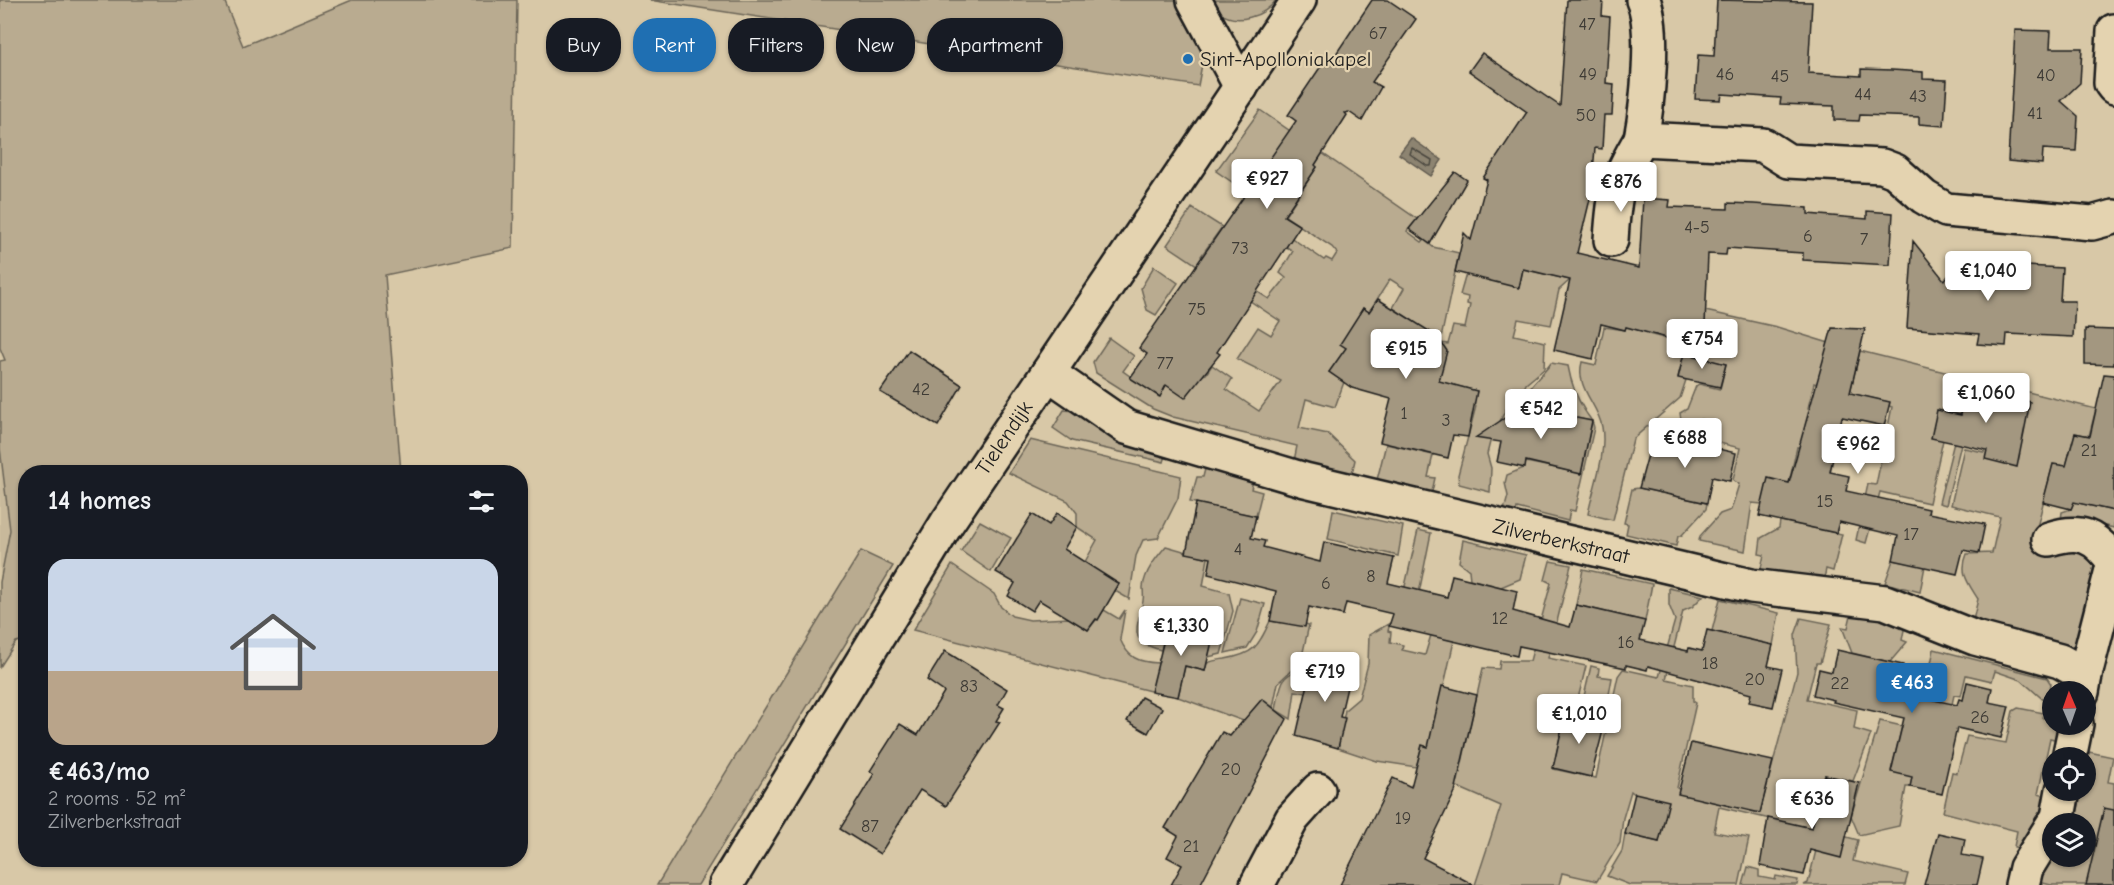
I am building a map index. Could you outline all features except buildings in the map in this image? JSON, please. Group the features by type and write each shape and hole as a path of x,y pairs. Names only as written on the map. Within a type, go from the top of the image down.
{"street":[{"path":"1194,0 1241,87"},
{"name":"Tielendijk","path":"726,885 941,532 1299,0"},
{"path":"1611,240 1615,192 1621,173 1641,139 1646,109 1649,25 1643,0"},
{"path":"2114,31 2111,82 2114,87"},
{"path":"1641,139 1763,145 1788,161 1882,166 1900,174 1935,204 1958,212 2092,223 2114,217"},
{"name":"Zilverberkstraat","path":"1048,373 1126,427 1305,480 1751,586 1885,602 1975,638 2060,661 2082,681"},
{"name":"Zilverberkstraat","path":"2049,539 2069,533 2089,537 2103,546 2114,562 2084,681"},
{"path":"1257,885 1292,819 1318,790"},
{"path":"2022,885 2026,868 2042,843"}],"shaded area":[{"path":"0,0 224,0 243,46 352,0 517,0 513,248 385,275 400,465 18,465 18,642 0,667 0,582 10,530 0,448 0,361 5,360 0,348"},
{"path":"649,0 1180,0 1205,48 1198,86 1063,65 1063,18 927,18 927,44 915,42 915,18 836,18 836,29 824,27 824,18 764,18"},
{"path":"1210,0 1276,0 1258,15 1242,19 1219,12"},
{"path":"1260,110 1417,219 1407,231 1422,242 1424,240 1433,247 1459,253 1440,343 1448,344 1453,326 1465,328 1470,305 1467,304 1468,297 1460,295 1466,274 1519,287 1523,269 1570,280 1559,290 1551,325 1518,319 1514,335 1545,342 1544,369 1526,384 1519,401 1506,409 1490,442 1487,454 1491,468 1490,492 1459,484 1458,475 1476,406 1473,405 1477,391 1429,379 1413,321 1393,308 1404,288 1390,279 1369,312 1363,308 1346,348 1329,372 1344,382 1335,407 1306,399 1299,428 1328,434 1355,460 1350,482 1294,461 1297,446 1173,417 1153,409 1096,373 1093,362 1109,338 1134,356 1123,371 1159,397 1166,385 1206,374 1212,365 1232,379 1226,389 1259,411 1281,381 1237,359 1258,327 1271,335 1280,321 1167,245 1192,208 1222,227 1201,256 1269,299 1286,278 1280,273 1293,251 1268,235 1274,226 1324,260 1326,258 1332,261 1337,253 1332,247 1285,216 1317,167 1282,143 1248,193 1216,171"},
{"path":"1154,266 1178,283 1156,315 1147,310 1141,288"},
{"path":"1580,283 1777,327 1842,347 1817,384 1814,383 1808,408 1827,413 1825,421 1867,431 1860,460 1797,447 1789,483 1762,504 1752,503 1745,551 1699,541 1700,536 1720,514 1731,510 1739,484 1733,480 1740,448 1715,442 1714,433 1707,421 1701,419 1689,425 1688,434 1683,433 1680,413 1687,409 1696,386 1699,384 1720,389 1726,364 1704,359 1711,331 1692,327 1678,377 1686,380 1680,398 1633,439 1613,520 1588,514 1601,460 1603,437 1600,419 1584,388 1582,362 1596,365 1604,327 1625,330 1631,303","holes":["1654,308 1683,315 1676,341 1648,334"]},
{"path":"1860,351 1969,378 1960,415 1943,440 1929,503 1880,492 1866,543 1856,540 1868,484 1876,485 1892,407 1889,406 1889,402 1850,393"},
{"path":"1551,363 1568,366 1576,395 1592,421 1529,409 1529,404 1524,401 1526,395"},
{"path":"2000,385 2096,409 2089,436 2075,433 2066,466 2053,464 2033,543 2039,551 2070,545 2099,558 2076,645 2066,647 1972,625 1978,599 1966,578 1965,561 1967,554 1992,553 2000,517 1951,505 1964,448 1984,452"},
{"path":"1064,410 1076,411 1168,449 1164,462 1072,441 1053,428"},
{"path":"1592,421 1594,428 1575,511 1570,510 1568,521 1517,508 1514,521 1502,518 1508,496 1505,483 1507,475 1524,468 1526,462 1581,473"},
{"path":"1030,440 1181,476 1178,498 1158,538 1143,540 1136,556 1129,599 1115,591 1119,584 1081,569 1097,540 1077,527 1077,513 1068,501 1009,473"},
{"path":"1954,442 1961,444 1946,505 1939,503"},
{"path":"1386,444 1433,455 1428,477 1435,478 1430,501 1375,488"},
{"path":"0,448 10,530 0,582"},
{"path":"1208,457 1256,469 1251,489 1262,492 1256,516 1190,502 1197,477 1203,477"},
{"path":"1639,488 1707,503 1706,509 1681,536 1678,536 1676,546 1626,534 1628,524 1624,523 1632,489"},
{"path":"2074,502 2114,511 2114,528 2076,519 2061,520 2062,512 2071,509"},
{"path":"1333,510 1403,526 1398,556 1328,539"},
{"path":"980,521 1011,538 991,572 961,551"},
{"path":"1780,521 1842,534 1833,571 1826,569 1823,584 1759,577 1764,555 1759,554 1761,538 1779,528"},
{"path":"1418,530 1431,533 1414,618 1399,612"},
{"path":"1463,540 1526,555 1520,579 1501,587 1470,579 1469,570 1459,562"},
{"path":"1166,546 1208,558 1203,586 1229,593 1233,611 1221,654 1208,657 1213,633 1168,623 1161,650 1139,638 1137,626 1143,601 1144,581"},
{"path":"861,551 893,566 698,885 657,885"},
{"path":"1893,560 1925,566 1920,592 1885,583"},
{"path":"1550,561 1571,565 1548,658 1586,666 1576,707 1567,705 1553,769 1596,778 1618,676 1623,669 1659,677 1675,620 1669,605 1669,588 1703,596 1692,607 1683,611 1666,679 1693,685 1693,701 1696,703 1677,788 1701,799 1760,812 1797,672 1795,635 1801,618 1831,624 1820,663 1816,663 1807,699 1857,710 1854,729 1871,734 1853,781 1825,775 1813,829 1719,807 1714,832 1749,838 1739,885 1630,885 1607,876 1622,851 1625,834 1659,842 1664,820 1631,791 1623,818 1620,843 1597,881 1562,873 1559,885 1475,885 1501,806 1437,778 1458,781 1483,668 1499,669 1500,661 1530,661 1551,583 1545,580"},
{"path":"952,565 994,594 1001,607 1012,616 1030,620 1069,618 1088,630 1104,610 1119,619 1125,610 1120,639 1126,651 1134,658 1158,663 1158,693 913,630"},
{"path":"1583,569 1652,584 1645,621 1576,605"},
{"path":"1240,598 1265,604 1257,632 1247,648 1225,653"},
{"path":"1720,599 1779,613 1773,645 1712,631"},
{"path":"1853,607 1906,620 1902,640 1907,642 1890,662 1852,653 1842,627 1848,628"},
{"path":"1282,618 1309,625 1301,661 1278,683 1273,707 1262,699 1252,711 1265,729 1178,697 1185,666 1205,671 1207,663 1243,655 1258,643 1270,621 1280,623"},
{"path":"1390,623 1388,631 1391,632 1390,642 1403,645 1402,650 1425,655 1431,635 1454,641 1430,747 1422,746 1416,767 1377,761 1338,748 1345,710 1359,698 1368,664 1369,635"},
{"path":"1934,649 2047,678 2049,681 2042,681 2042,699 2021,680 1995,671 1992,681 1966,675 1961,696 1954,695 1944,740 1910,787 1906,787 1899,826 1859,835 1851,816 1880,721 1902,726 1891,771 1927,699 1924,698"},
{"path":"1308,656 1314,658 1306,693 1295,691 1291,719 1276,710 1280,689 1285,678 1301,668"},
{"path":"1591,666 1599,668 1598,676 1612,678 1606,711 1582,705"},
{"path":"2018,708 2042,713 2042,735 2064,735 2062,741 2050,738 2048,747 2042,747 2042,775 2038,794 2042,795 2042,801 2047,801 2028,850 2014,847 2017,831 1943,812 1952,772 1957,773 1967,736 2006,743 2013,711"},
{"path":"2096,753 2113,757 2108,782 2114,783 2114,885 2051,885 2039,882 2047,867 2096,867 2096,813 2077,813 2080,801 2096,801"},
{"path":"1821,830 1858,840 1853,861 1908,874 1905,885 1804,885 1808,883"},
{"path":"1748,867 1759,870 1759,877 1775,880 1776,876 1798,880 1797,885 1743,885"}],"water":[{"path":"1411,138 1442,160 1431,176 1399,154"}],"place":[{"name":"Sint-Apolloniakapel","path":"1188,59"}]}
